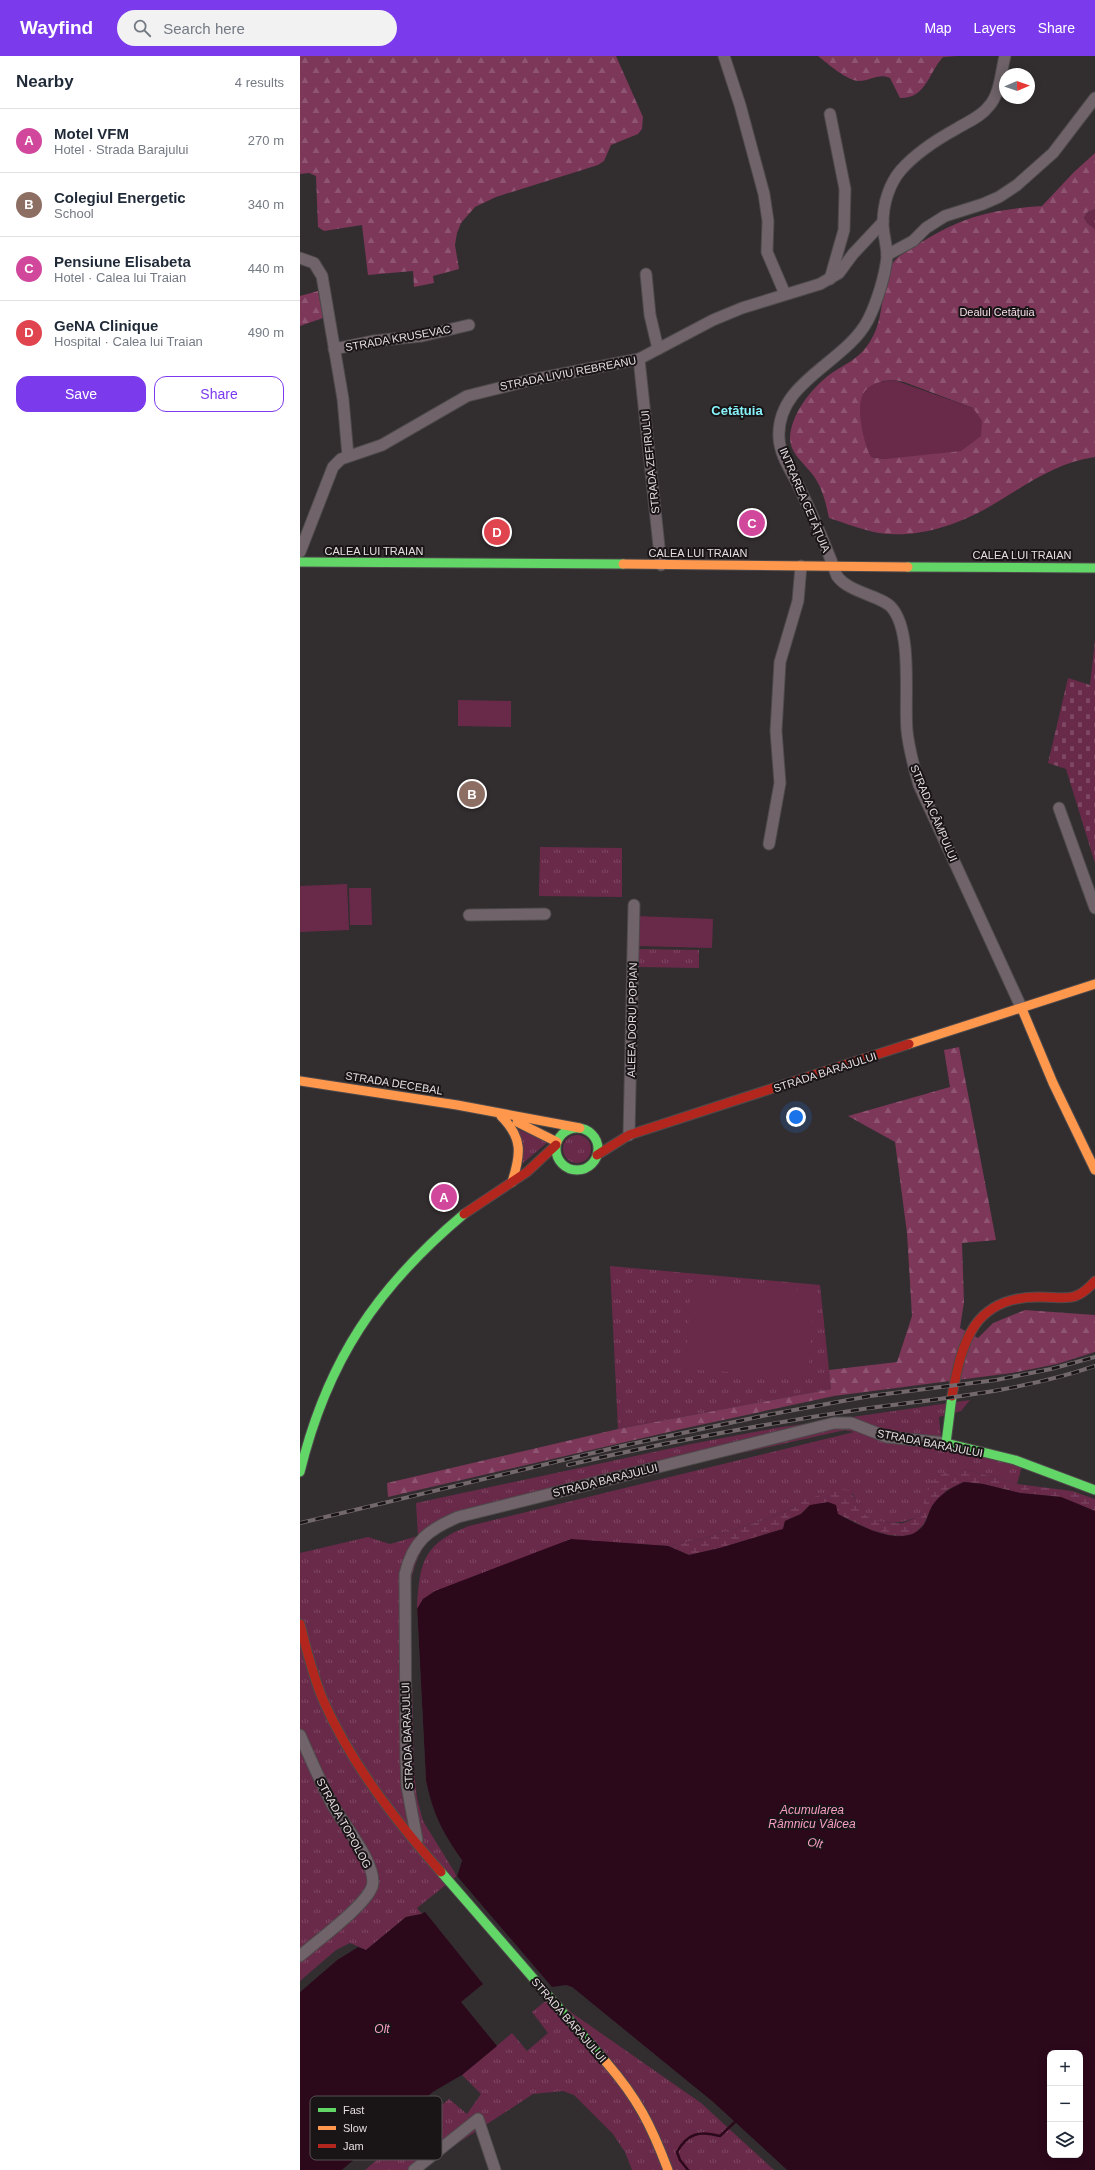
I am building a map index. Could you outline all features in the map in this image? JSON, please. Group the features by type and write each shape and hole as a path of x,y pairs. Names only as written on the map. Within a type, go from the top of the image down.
{"main road":[{"name":"CALEA LUI TRAIAN","path":"300,562 1095,568"},
{"name":"STRADA BARAJULUI","path":"597,1155 629,1134 1022,1009 1095,984"},
{"path":"1022,1009 1056,1089 1095,1170"},
{"name":"STRADA DECEBAL","path":"300,1081 484,1110 584,1130"},
{"name":"STRADA DECEBAL","path":"484,1110 537,1130 557,1144"},
{"path":"501,1116 513,1130 519,1144 518,1161 512,1182"},
{"path":"300,1472 308,1438 331,1379 360,1327 378,1301 408,1265 438,1235 464,1213 523,1175 557,1144 566,1131 584,1130 602,1133"},
{"path":"555,1170 586,1169 591,1165 597,1155 597,1142 584,1130"},
{"name":"STRADA BARAJULUI","path":"615,1134 629,1134"},
{"path":"557,1144 558,1157 561,1162 570,1169"},
{"path":"523,1175 542,1172"},
{"path":"946,1443 957,1373 968,1336 976,1322 1002,1306 1031,1297 1075,1299 1085,1293 1095,1281"},
{"name":"STRADA BARAJULUI","path":"946,1443 1015,1460 1095,1490"},
{"name":"STRADA BARAJULUI","path":"300,1624 311,1669 336,1727 377,1794 419,1847 632,2094 652,2128 668,2170"}],"street":[{"path":"724,56 740,105 764,194 768,221 767,252 786,294"},
{"name":"INTRAREA CETĂȚUIA","path":"834,566 786,462 779,439 780,426 788,401 796,391 851,342 863,328 876,300 887,255 883,222 885,203 890,186 900,171 925,148 979,116 990,106 997,92 1005,56"},
{"path":"887,255 913,241 926,228 945,216 983,204 998,197 1017,185 1053,152 1095,98"},
{"path":"830,114 845,189 844,230 830,279"},
{"name":"STRADA LIVIU REBREANU","path":"300,552 333,468 341,459 382,445 456,401 482,390 639,359 713,320 786,294 820,284 839,273 853,254 883,222"},
{"name":"STRADA KRUSEVAC","path":"300,258 314,263 320,271 334,348 373,341 422,336 469,325"},
{"path":"646,274 650,315 658,349"},
{"path":"334,348 344,405 348,456"},
{"name":"STRADA ZEFIRULUI","path":"639,359 661,565"},
{"path":"769,844 780,783 776,731 780,662 798,601 801,566"},
{"name":"STRADA CÂMPULUI","path":"834,566 837,576 845,584 892,606 900,624 904,640 907,730 911,760 919,785 1022,1009"},
{"path":"1060,808 1095,908"},
{"name":"ALEEA DORU POPIAN","path":"629,1134 634,905"},
{"path":"469,915 545,914"},
{"name":"STRADA BARAJULUI","path":"419,1847 407,1780 404,1574 408,1560 417,1545 430,1530 458,1516 834,1423 851,1423 875,1433 893,1438 946,1443"},
{"name":"STRADA TOPOLOG","path":"300,1735 332,1805 364,1856 371,1872 372,1886 362,1903 300,1956"},
{"path":"442,2147 478,2118 495,2170"},
{"path":"414,2170 426,2160"}],"green space":[{"path":"300,56 616,56 643,117 642,129 638,134 611,145 604,161 598,165 496,197 475,207 461,223 457,233 455,245 459,269 433,276 434,283 414,287 413,271 368,275 362,225 324,231 318,227 316,176 309,173 300,174"},
{"path":"818,56 957,56 943,57 926,84 916,94 909,97 900,98 890,78 882,76 863,81 854,80 837,71"},
{"name":"Dealul Cetățuia","path":"1095,153 1095,209 1087,212 1084,218 1087,223 1095,229 1095,457 1069,463 1057,468 986,509 942,528 911,534 879,533 829,518 824,497 818,483 812,473 793,450 790,438 791,429 798,411 815,387 829,375 859,355 871,341 879,320 887,277 895,260 930,237 960,222 990,213 1042,206 1074,172","holes":["894,380 904,382 973,408 885,459 871,457 882,381"]},
{"path":"1095,209 1095,229 1087,223 1084,218 1087,212"},
{"path":"318,291 323,318 300,326 300,296"},
{"path":"894,380 973,408 982,421 981,436 961,451 885,459 871,457 861,424 860,405 862,397 868,388 878,382"},
{"path":"1095,640 1095,863 1066,769 1048,763 1068,678 1090,685"},
{"path":"458,700 511,701 511,727 458,726"},
{"path":"540,847 622,848 622,897 539,896"},
{"path":"347,884 349,930 300,932 300,886"},
{"path":"349,888 371,888 372,925 350,925"},
{"path":"637,916 713,919 712,948 637,946"},
{"path":"638,949 699,950 699,968 638,967"},
{"path":"959,1047 996,1240 962,1243 964,1302 960,1328 978,1338 993,1323 1025,1310 1095,1315 1095,1352 1057,1364 1012,1373 834,1396 686,1428 388,1497 387,1483 618,1429 831,1389 829,1370 897,1362 912,1316 907,1233 895,1142 848,1116 950,1087 944,1050"},
{"path":"517,1129 548,1142 523,1163"},
{"path":"577,1135 587,1139 591,1149 587,1159 577,1163 567,1159 563,1149 567,1139"},
{"path":"610,1266 820,1285 831,1389 618,1429"},
{"path":"691,1282 814,1291 808,1377 685,1369"},
{"path":"970,1400 961,1411 939,1417 942,1447 1022,1466 1017,1484 964,1469 951,1469 934,1497 922,1512 909,1520 893,1523 868,1517 862,1513 853,1494 797,1506 768,1519 701,1539 668,1546 571,1540 423,1599 417,1609 422,1567 426,1557 441,1540 469,1526 854,1432 845,1430 648,1474 471,1518 450,1525 430,1538 417,1560 410,1586 414,1772 417,1798 423,1821 457,1876 417,1908 422,1914 406,1917 366,1950 350,1943 336,1950 300,1981 300,1553 368,1537 390,1544 418,1536 416,1503 691,1444 776,1428"},
{"path":"951,1469 964,1469 1017,1484 1072,1491 1095,1499 1095,1511 1061,1497 1020,1493 983,1484 964,1482 947,1490 932,1506 924,1524 914,1534 903,1536 889,1535 871,1530 838,1514 810,1505 801,1514 785,1521 783,1529 720,1548 689,1555 668,1546 701,1539 768,1519 797,1506 802,1500 845,1489 853,1496 861,1511 869,1517 887,1522 903,1523 913,1519 922,1512 925,1496 929,1486 937,1477"},
{"path":"553,1995 572,2013 701,2103 774,2170 632,2170 625,2152 613,2134 574,2095 563,2091 533,2094 442,2154 442,2105 449,2099 467,2114 481,2094 462,2075 512,2033 527,2051 548,2033 532,2012"},
{"path":"377,2160 432,2160 417,2170 365,2170"}],"water":[{"name":"Acumularea Râmnicu Vâlcea","path":"964,1482 983,1484 1020,1493 1061,1497 1095,1511 1095,2170 787,2170 713,2102 572,1987 552,1987 457,1876 462,1860 440,1823 432,1804 426,1781 417,1609 423,1599 435,1591 571,1539 668,1546 689,1555 720,1548 783,1529 785,1521 801,1514 810,1505 828,1502 836,1505 838,1514 858,1525 883,1534 907,1536 917,1531 925,1523 932,1506 946,1492"},
{"name":"Olt","path":"425,1912 483,1984 461,2002 497,2046 462,2075 428,2096 310,2096 310,2160 354,2160 342,2170 300,2170 300,1992 337,1960 358,1947 366,1950 406,1917"}],"pier":[{"path":"417,1605 426,1781 431,1805 442,1832 462,1861 457,1876 455,1874 460,1861 440,1833 429,1805 424,1781 415,1609"},
{"path":"356,1946 358,1947 337,1960 300,1992 300,1989 336,1958"},
{"path":"566,1985 572,1987 713,2102 787,2170 784,2170 712,2104 571,1989 554,1989 552,1987"},
{"path":"462,2075 463,2076 428,2096"},
{"path":"354,2160 357,2160 345,2170 342,2170"}],"waterway":[{"path":"688,2170 680,2160 677,2152 685,2141 694,2135 706,2133 720,2136 736,2121"}],"railway":[{"path":"300,1523 622,1446 767,1415 870,1396 996,1380 1051,1369 1095,1357"},
{"path":"568,1465 678,1441 752,1427 1009,1388 1067,1375 1095,1366"}],"traffic: fast":[{"path":"300,562 623,564"},
{"path":"908,567 1095,568"},
{"path":"573,1128 581,1128 592,1134 598,1145 598,1149 598,1153 592,1164 581,1170 573,1170 562,1164 556,1153 556,1145 562,1134 573,1128"},
{"path":"300,1472 311,1432 325,1395 341,1361 360,1329 381,1298 405,1270 433,1241 464,1214"},
{"path":"952,1396 946,1443 1015,1460 1095,1490"},
{"path":"441,1872 606,2062"}],"traffic: slow":[{"path":"623,564 908,567"},
{"path":"909,1044 1095,984"},
{"path":"1022,1009 1053,1083 1095,1170"},
{"path":"300,1081 457,1105 580,1128"},
{"path":"501,1116 517,1139 518,1155 512,1182"},
{"path":"517,1122 557,1142"},
{"path":"606,2062 627,2088 643,2113 656,2139 668,2170"}],"traffic: jam":[{"path":"597,1155 629,1135 909,1044"},
{"path":"464,1214 527,1172 556,1145"},
{"path":"952,1396 956,1376 967,1341 975,1326 985,1314 999,1304 1017,1299 1040,1297 1064,1298 1076,1296 1082,1293 1095,1281"},
{"path":"300,1624 310,1664 320,1693 348,1748 376,1792 441,1872"}],"place":[{"name":"Pensiune Elisabeta","path":"752,523"},
{"name":"GeNA Clinique","path":"497,532"},
{"name":"Colegiul Energetic","path":"472,794"},
{"name":"Motel VFM","path":"444,1197"}],"district":[{"name":"Cetățuia","path":"737,410"}]}
